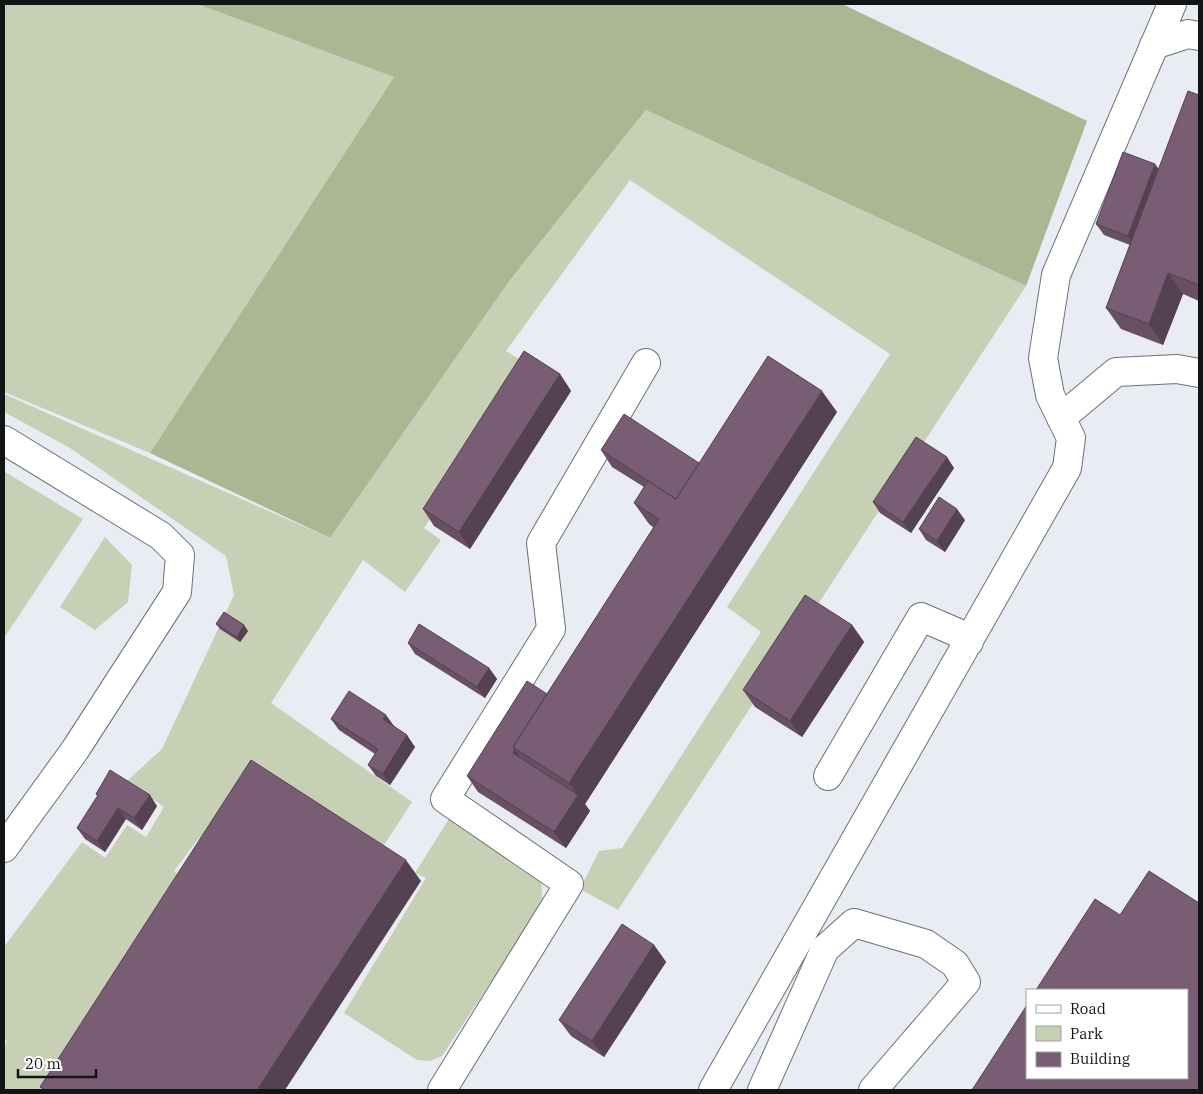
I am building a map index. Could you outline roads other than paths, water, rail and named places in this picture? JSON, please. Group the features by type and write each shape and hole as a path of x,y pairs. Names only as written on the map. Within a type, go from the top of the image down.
{"lane":[{"path":"713,1090 1067,468 1071,438 1050,395 1043,358 1056,274 1172,4"},
{"path":"1154,45 1188,34 1199,36"},
{"path":"442,1090 569,884 445,799 551,629 541,543 646,363"},
{"path":"1061,418 1116,372 1177,369 1199,373"},
{"path":"4,440 161,536 180,554 177,592 75,750 4,848"},
{"path":"828,776 921,617 956,632 969,642"},
{"path":"762,1090 825,949 854,924 926,944 955,964 966,982 873,1090"}]}
